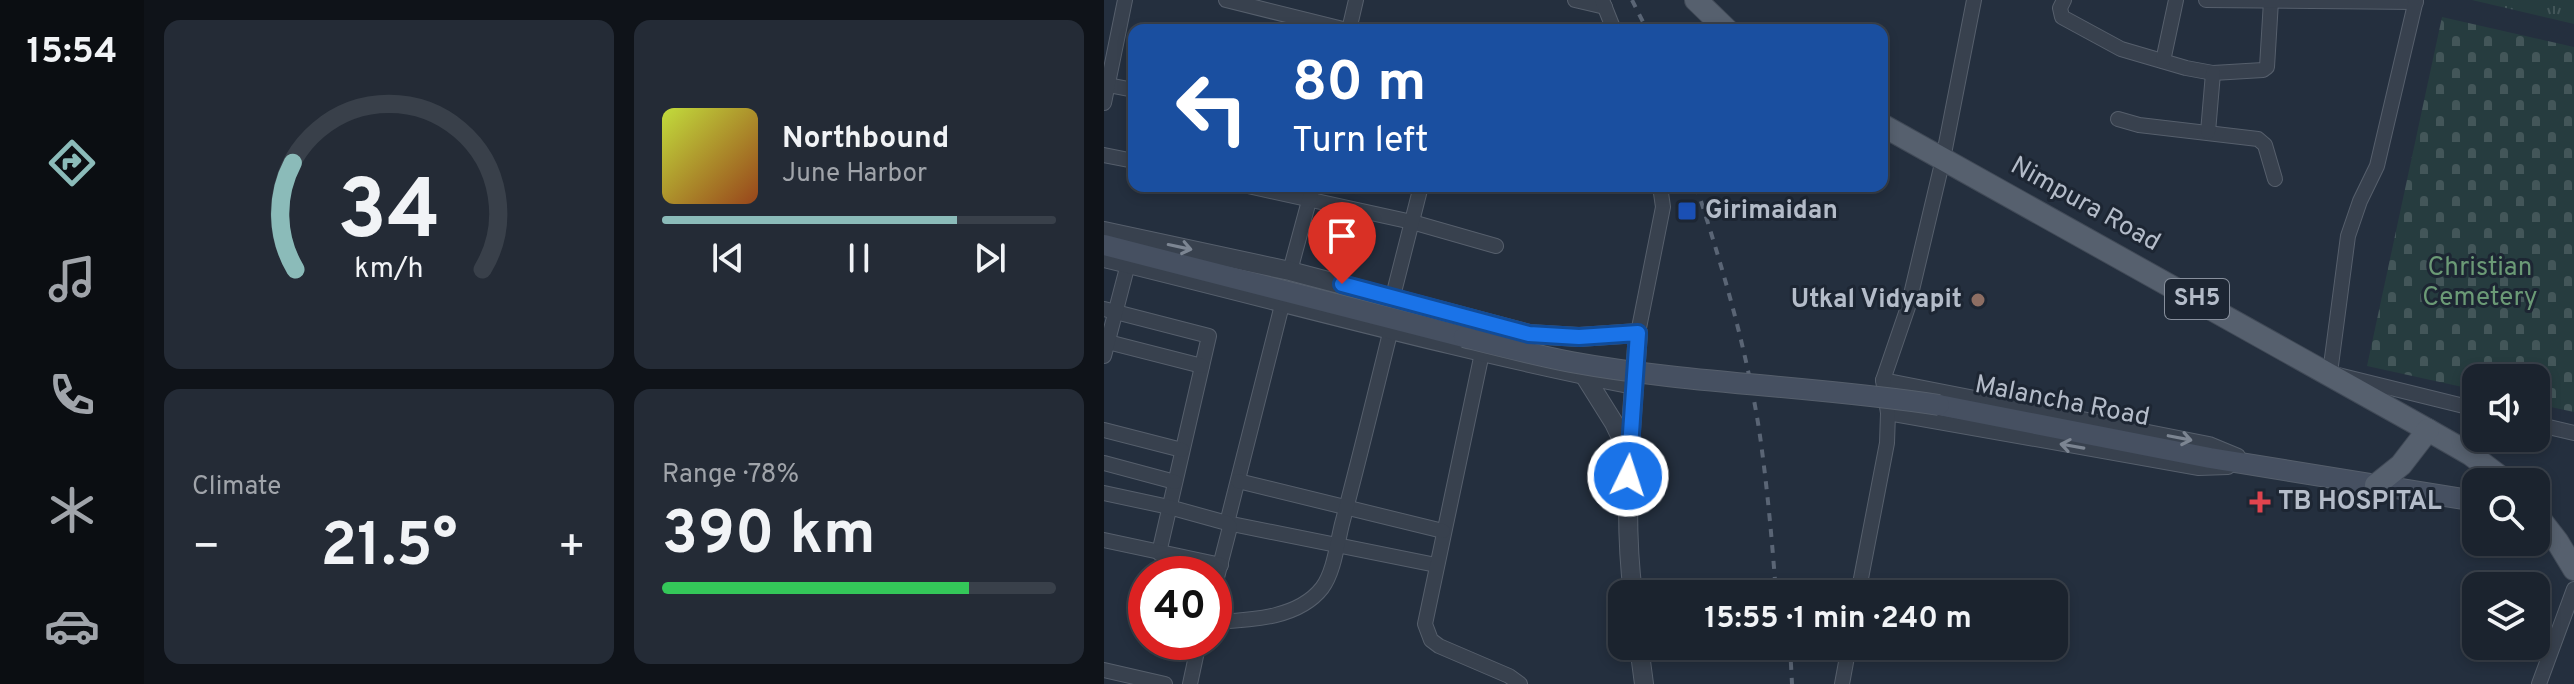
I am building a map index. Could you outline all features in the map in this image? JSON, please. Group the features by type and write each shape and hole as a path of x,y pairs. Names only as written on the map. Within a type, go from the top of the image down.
{"main road":[{"path":"1696,0 1721,24"},
{"name":"Nimpura Road","path":"1888,128 2330,373 2470,454 2488,468"},
{"name":"Malancha Road","path":"1104,245 1573,362 1653,373 1864,393 2260,466 2462,499"},
{"path":"2376,485 2401,465 2428,430"},
{"path":"2550,532 2574,569"}],"street":[{"path":"1104,103 1125,0"},
{"path":"1226,0 1324,24"},
{"path":"1350,24 1356,0"},
{"path":"1575,0 1603,3 1612,24"},
{"path":"1861,580 1887,443 1888,413 1883,380 1908,307 1943,159 1974,0"},
{"path":"2064,0 2060,14 2121,49 2213,73 2263,70 2267,67 2271,1"},
{"path":"2163,61 2176,0"},
{"path":"2206,0 2416,1 2377,166 2348,236 2330,373 2462,406"},
{"path":"2208,132 2213,73"},
{"path":"1108,85 1128,89"},
{"path":"2118,119 2139,125 2258,139 2265,145 2275,179"},
{"path":"1104,155 1128,160"},
{"path":"1393,296 1420,192"},
{"path":"1631,580 1629,454 1634,385 1638,333 1663,207 1661,192"},
{"path":"1290,271 1312,193 1496,246"},
{"path":"1104,231 1290,271 1529,334 1571,337 1638,333"},
{"path":"1104,258 1482,353 1634,385"},
{"path":"1128,264 1110,311 1105,347 1202,366"},
{"path":"1223,556 1230,527 1227,523 1283,301"},
{"path":"1110,311 1209,336 1159,553"},
{"path":"1232,621 1257,619 1286,611 1311,598 1322,587 1337,543 1391,329"},
{"path":"1482,353 1425,624 1431,640 1520,684"},
{"path":"1584,375 1629,454"},
{"path":"1883,380 2209,444 2260,466"},
{"path":"1888,413 2199,468 2260,466"},
{"path":"2550,427 2574,433"},
{"path":"1104,430 1182,450"},
{"path":"1104,463 1175,482"},
{"path":"1238,481 1443,531"},
{"path":"1104,493 1227,523 1436,565"},
{"path":"1104,540 1174,556"},
{"path":"2539,684 2574,589"},
{"path":"1190,684 1195,660"},
{"path":"1641,660 1644,684"},
{"path":"1842,684 1846,660"},
{"path":"1104,670 1165,684"}],"green space":[{"path":"2472,0 2574,0 2574,24"},
{"name":"Christian Cemetery","path":"2442,17 2574,47 2574,412 2550,407 2550,364 2462,364 2462,387 2367,366"}],"railway":[{"path":"1632,0 1644,24"},
{"path":"1698,192 1732,306 1754,398 1775,580"},
{"path":"1791,660 1792,684"}],"place":[{"name":"Girimaidan","path":"1687,211"},
{"name":"Utkal Vidyapit","path":"1978,300"},
{"name":"TB HOSPITAL","path":"2260,502"}],"route":[{"path":"1342,284 1529,334 1579,337 1638,333 1628,476"}]}
